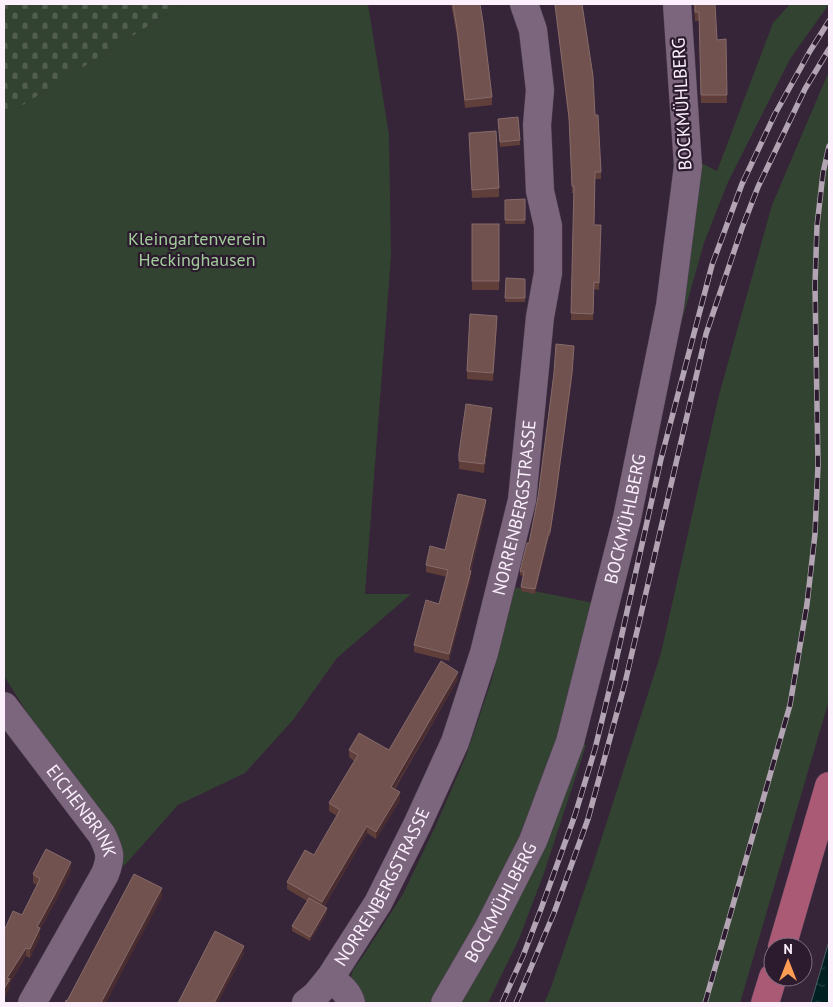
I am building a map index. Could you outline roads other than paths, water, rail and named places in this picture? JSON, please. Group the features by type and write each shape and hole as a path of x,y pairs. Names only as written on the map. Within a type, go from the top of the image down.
{"main road":[{"path":"785,937 829,786"},
{"path":"765,1003 770,987"}],"street":[{"name":"NORRENBERGSTRASSE","path":"306,1003 316,995 330,978 378,903 418,823 455,742 484,653 522,500 540,317 548,274 548,226 540,191 537,125 540,90 533,30 524,4"},
{"name":"BOCKMÜHLBERG","path":"445,1003 488,929 533,841 570,742 627,518 670,306 688,166 677,4"},
{"name":"EICHENBRINK","path":"4,706 102,835 110,852 105,874 32,1003"},
{"path":"330,978 344,990 351,1003"}],"water":[{"path":"829,941 829,1003 811,1003"}],"railway":[{"path":"502,1003 541,909 575,815 595,749 661,459 712,265 742,184 775,114 829,21"},
{"path":"516,1003 554,913 588,819 625,683 706,334 758,187 805,89 829,49"},
{"path":"705,1003 790,705 807,604 815,534 818,465 815,285 817,226 823,173 829,146"}],"park label":[{"name":"Kleingartenverein Heckinghausen","path":"197,249"}]}
